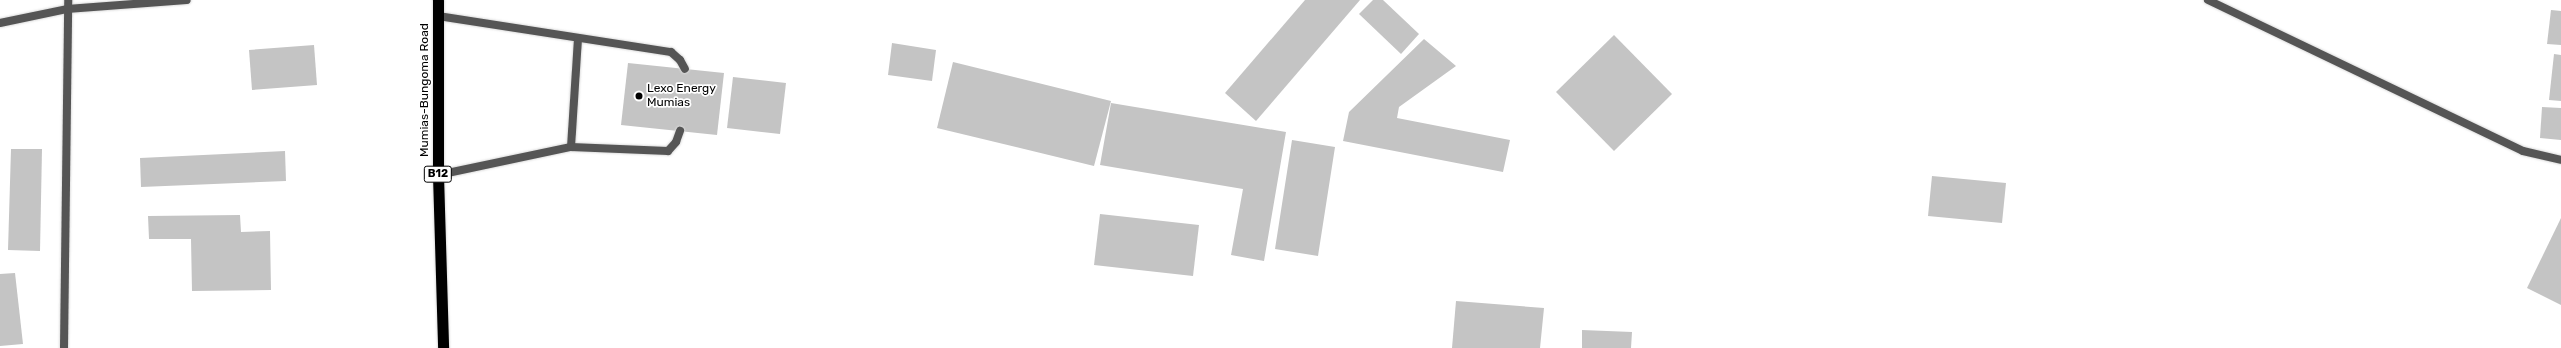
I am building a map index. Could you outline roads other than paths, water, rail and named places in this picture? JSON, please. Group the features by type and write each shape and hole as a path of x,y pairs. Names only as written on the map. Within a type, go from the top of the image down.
{"highway":[{"name":"Mumias-Bungoma Road","path":"438,0 438,175 443,348"}],"street":[{"path":"64,348 69,51 68,0"},
{"path":"0,23 67,9 187,0"},
{"path":"2208,0 2523,151 2561,160"},
{"path":"438,16 556,34 578,40 671,52 680,60 685,69"},
{"path":"571,148 578,40"},
{"path":"438,175 571,148 668,151 676,142 680,131"}],"place":[{"name":"Lexo Energy Mumias","path":"639,96"}]}
